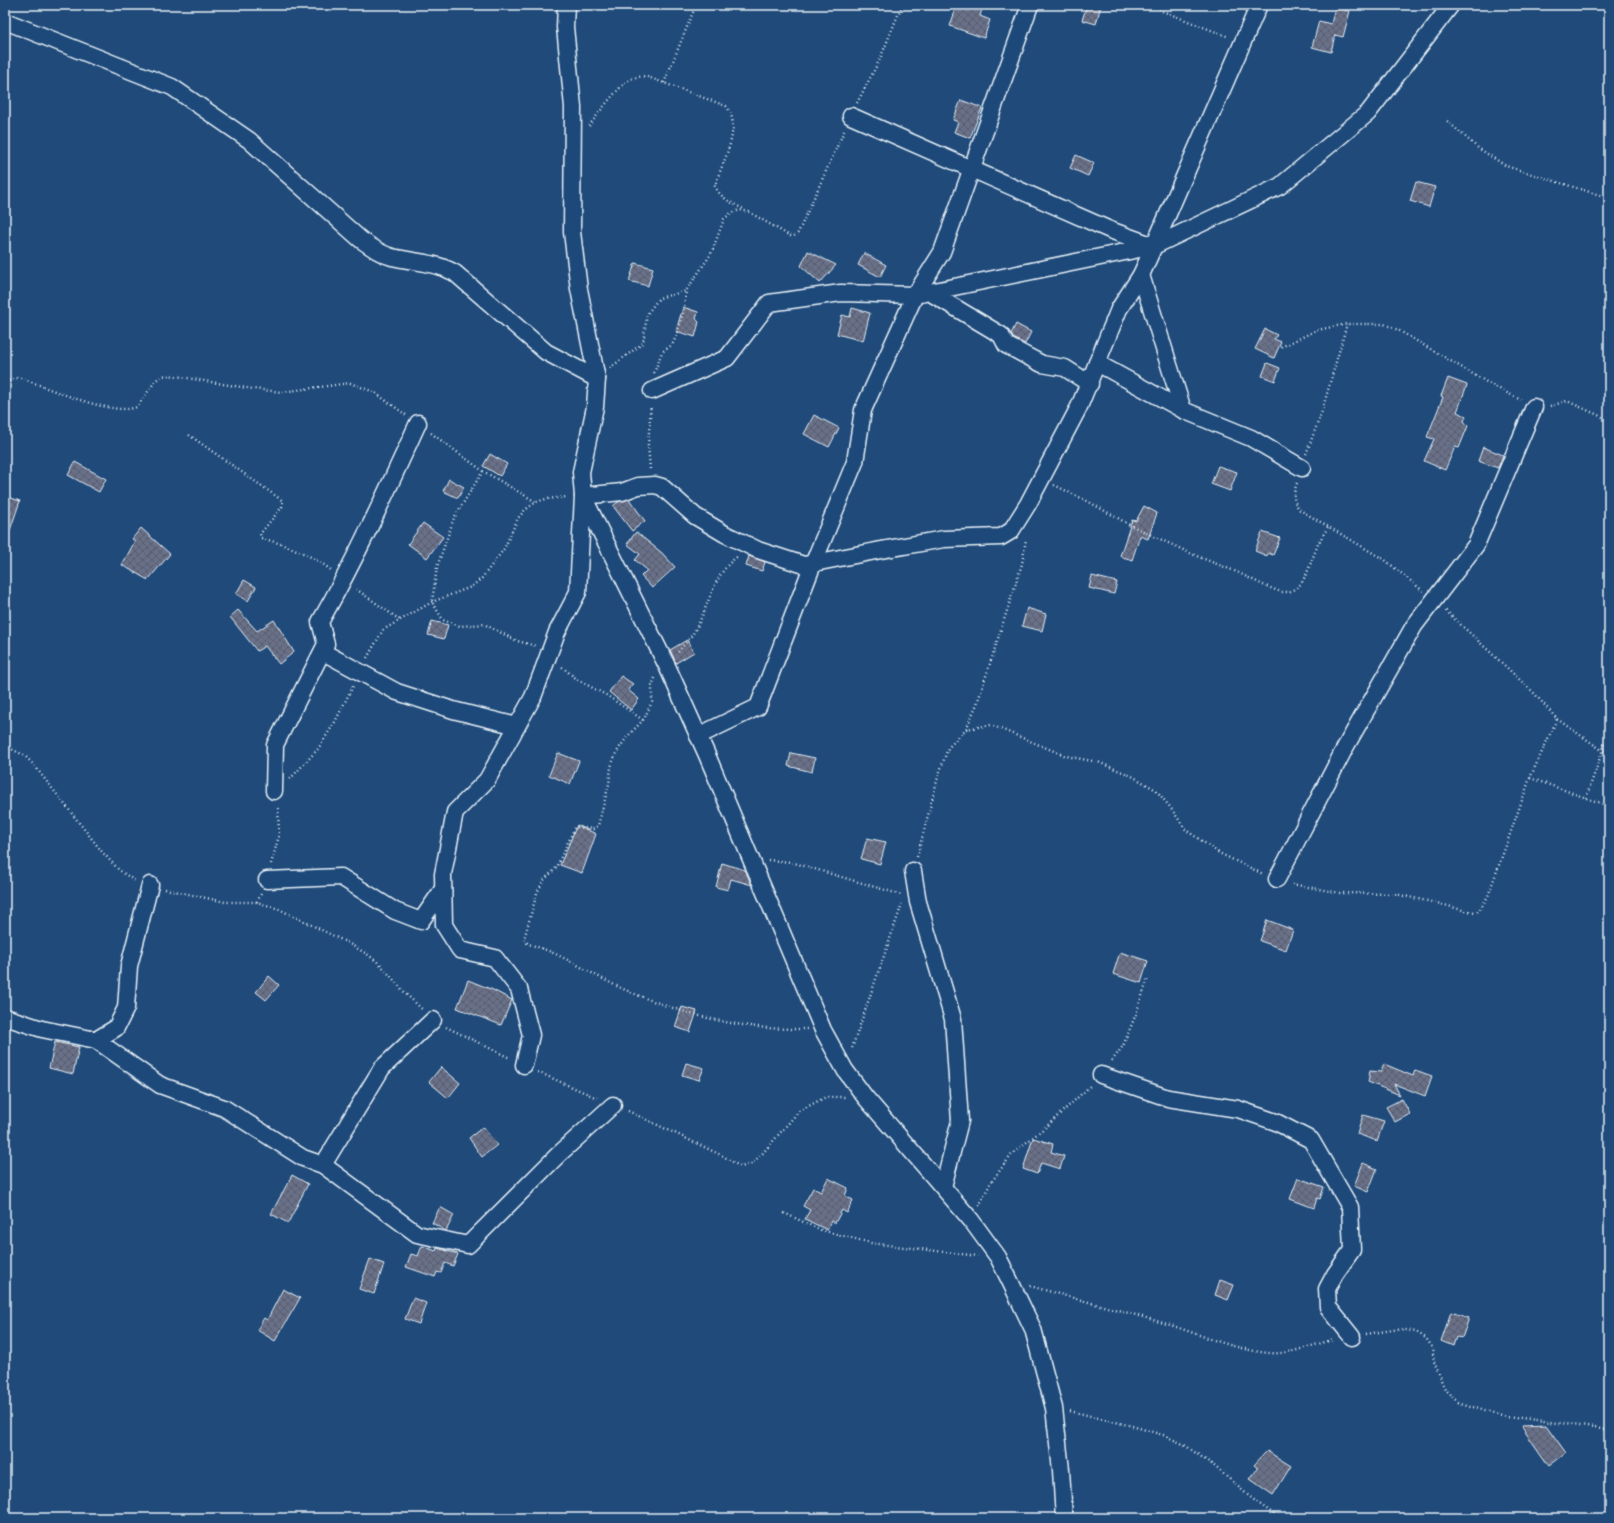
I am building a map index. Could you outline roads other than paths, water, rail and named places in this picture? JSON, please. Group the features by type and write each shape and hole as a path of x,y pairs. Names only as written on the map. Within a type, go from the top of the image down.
{"street":[{"path":"524,1066 531,1035 519,989 495,958 460,950 444,925 443,874 456,812 486,780 533,698 557,632 578,592 583,496 581,472 595,406 597,379 579,289 572,232 573,108 565,27 566,5"},
{"path":"698,736 758,707 813,564 855,462 864,410 942,252 1030,5"},
{"path":"583,496 622,492 638,486 655,484 662,487 695,516 725,534 758,550 804,565 944,539 1001,537 1011,531 1042,478 1090,384 1119,309 1141,275 1258,5"},
{"path":"652,391 727,358 769,303 841,293 922,294 1154,246 1280,186 1368,113 1451,5"},
{"path":"5,21 172,88 249,140 360,239 379,251 391,256 426,262 455,273 546,352 597,379"},
{"path":"851,116 1110,230 1154,246"},
{"path":"1141,275 1183,410"},
{"path":"922,294 1001,335 1006,345 1042,364 1065,368 1090,384"},
{"path":"1097,363 1183,410 1251,438 1302,468"},
{"path":"1277,879 1346,746 1414,626 1476,545 1534,408"},
{"path":"274,791 275,745 326,644 320,622 341,586 374,520 418,423"},
{"path":"583,496 667,666 823,1030 845,1070 865,1097 971,1220 998,1257 1033,1329 1054,1408 1062,1470 1064,1518"},
{"path":"323,652 397,692 453,710 517,726"},
{"path":"913,871 918,902 953,1019 960,1121 943,1187"},
{"path":"267,880 341,876 395,911 421,921 444,889"},
{"path":"96,1040 116,1028 126,1008 129,966 150,885"},
{"path":"5,1017 42,1029 96,1040 160,1085 224,1108 303,1158 322,1165 417,1234 468,1245 558,1155 613,1105"},
{"path":"322,1165 382,1068 433,1020"},
{"path":"1101,1075 1168,1098 1238,1109 1276,1122 1311,1140 1350,1207 1352,1250 1335,1274 1328,1289 1328,1307 1352,1337"}]}
